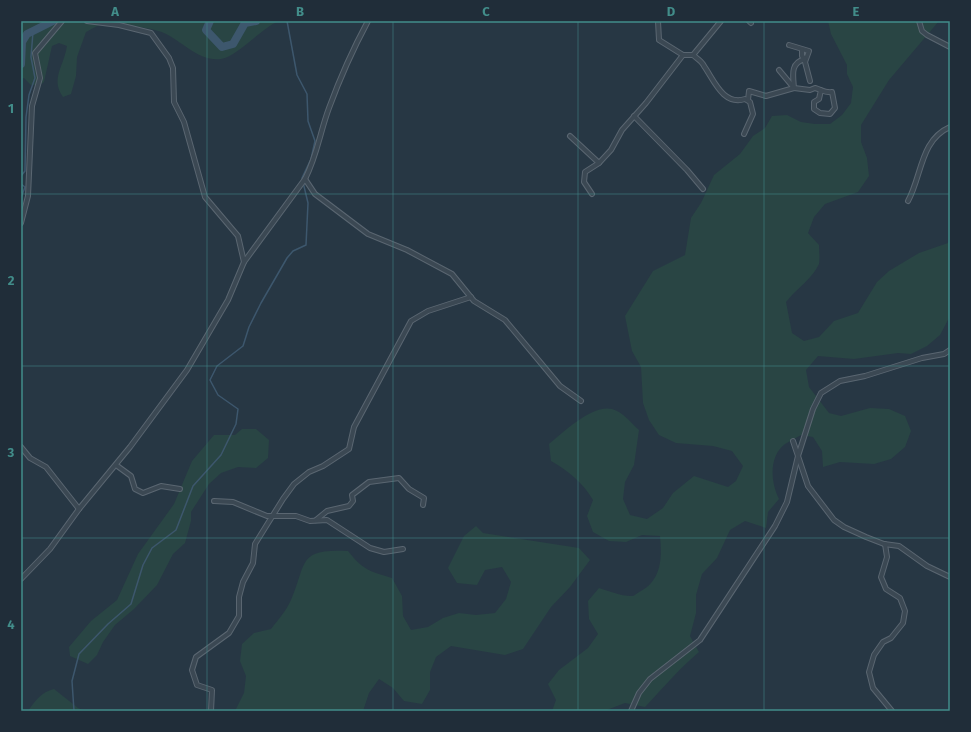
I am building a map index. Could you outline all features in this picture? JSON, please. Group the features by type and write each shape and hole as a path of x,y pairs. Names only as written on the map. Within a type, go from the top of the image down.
{"street":[{"path":"21,223 28,196 32,106 40,78 35,53 62,21"},
{"path":"87,21 99,21 150,33 172,63 174,102 184,122 205,197 238,236 244,262"},
{"path":"21,578 50,549 79,509 116,465 187,370 228,300 244,262 305,179 312,165 328,110 354,48 368,21"},
{"path":"658,21 659,40 683,55 693,55 703,64 713,82 724,95 739,101 748,100"},
{"path":"693,55 721,21"},
{"path":"919,21 922,31 927,36 950,47"},
{"path":"789,46 809,51 806,62 810,81"},
{"path":"794,88 793,67 798,61 806,59 802,56 802,50"},
{"path":"592,194 585,185 584,175 589,168 599,163 615,144 622,130 683,55"},
{"path":"779,70 794,88"},
{"path":"744,134 753,114 753,108 748,100 749,92 766,96 794,88 810,90 815,88 821,90 824,92 832,92 835,108 830,114 820,113 814,109 814,102 819,100 821,90"},
{"path":"634,116 682,164 703,189"},
{"path":"908,201 918,179 926,149 937,136 950,127"},
{"path":"570,136 599,163"},
{"path":"305,179 315,194 362,231 376,239 407,250 452,274 471,297 482,307 497,314 505,320 560,386 581,401"},
{"path":"211,711 212,690 197,685 192,670 196,657 229,633 239,616 239,597 243,582 253,563 255,544 271,517 294,484 309,472 323,466 349,449 354,427 411,321 428,311 471,297"},
{"path":"631,711 639,693 650,679 691,648 713,622 781,516 787,502 798,456 818,397 828,387 840,381 865,376 922,358 938,355 950,350"},
{"path":"793,441 808,486 832,518 844,527 886,544 904,548 927,566 950,577"},
{"path":"21,447 30,458 46,467 79,509"},
{"path":"116,465 131,476 135,489 143,493 161,486 180,489"},
{"path":"314,521 327,512 349,506 352,501 352,495 369,482 399,478 409,489 424,498 423,505"},
{"path":"214,501 233,502 271,517 291,516 310,521 327,520 370,548 384,552 403,549"},
{"path":"886,544 887,557 881,577 886,589 900,598 905,611 902,623 891,638 883,642 874,655 869,672 873,688 892,711"}],"green space":[{"path":"21,21 279,21 264,30 235,53 221,59 213,59 198,54 171,37 158,31 123,25 98,26 86,32 77,57 76,76 71,94 63,97 59,90 58,78 67,46 59,43 52,46 44,82 40,85 31,85 24,78 21,79"},
{"path":"828,21 939,21 889,80 861,125 861,142 867,158 869,176 858,192 825,204 814,217 808,233 819,245 819,264 809,279 786,302 792,333 804,341 819,337 834,321 858,313 877,282 889,271 919,253 948,243 950,240 950,310 949,318 940,335 927,346 911,354 898,353 854,359 818,356 806,370 809,387 829,413 841,416 870,408 889,409 905,416 911,431 905,447 891,459 874,464 840,462 823,467 822,451 813,437 801,435 785,444 780,449 774,463 773,478 776,493 779,499 768,512 766,528 745,521 730,530 717,558 702,574 696,595 696,613 690,636 699,652 645,707 625,703 604,711 552,711 556,700 548,684 559,670 588,648 598,634 589,619 588,601 599,588 625,596 633,596 641,591 648,586 657,574 661,552 660,536 642,535 626,542 609,541 593,532 587,516 593,500 575,478 551,461 549,444 579,420 596,411 612,409 623,415 639,430 634,465 625,482 623,499 630,515 647,519 663,508 673,493 694,476 728,487 736,481 743,466 732,451 713,446 676,443 659,435 649,420 643,403 641,367 632,351 625,316 653,271 685,255 691,218 701,203 714,175 740,154 753,136 765,128 772,116 787,115 801,122 830,124 842,115 851,103 853,87 847,74 847,65 831,34"},
{"path":"242,429 256,429 269,440 268,458 256,468 238,467 221,473 209,484 191,512 191,521 185,543 173,554 157,585 134,609 115,625 103,642 97,655 88,664 70,656 69,647 91,621 117,600 138,554 174,504 192,461 214,435 235,435"},
{"path":"476,526 483,533 579,548 590,560 570,587 551,607 523,649 505,655 451,646 436,657 430,672 430,690 422,704 404,701 393,688 379,679 369,693 363,711 235,711 244,693 246,676 240,661 242,644 254,633 271,629 289,604 306,560 312,555 320,552 348,551 362,566 378,574 392,578 402,596 403,616 411,630 428,627 443,618 459,613 476,615 495,613 506,599 511,582 502,567 485,570 477,585 457,583 448,568 464,536"},
{"path":"54,689 78,708 85,711 28,711 36,700 45,692"}],"waterway":[{"path":"21,64 22,42 27,34 53,21"},
{"path":"210,21 206,30 222,47 233,44 245,23 256,21"},
{"path":"74,711 72,681 79,654 108,624 131,604 143,565 152,548 176,530 193,486 221,455 236,424 238,409 218,395 210,380 217,366 243,346 249,327 287,258 293,251 306,245 308,203 302,178 311,159 315,141 308,121 307,94 297,75 287,21"},
{"path":"21,176 25,171 26,117 29,95 35,78 31,57 33,32"},
{"path":"21,184 25,187 21,198"}]}
